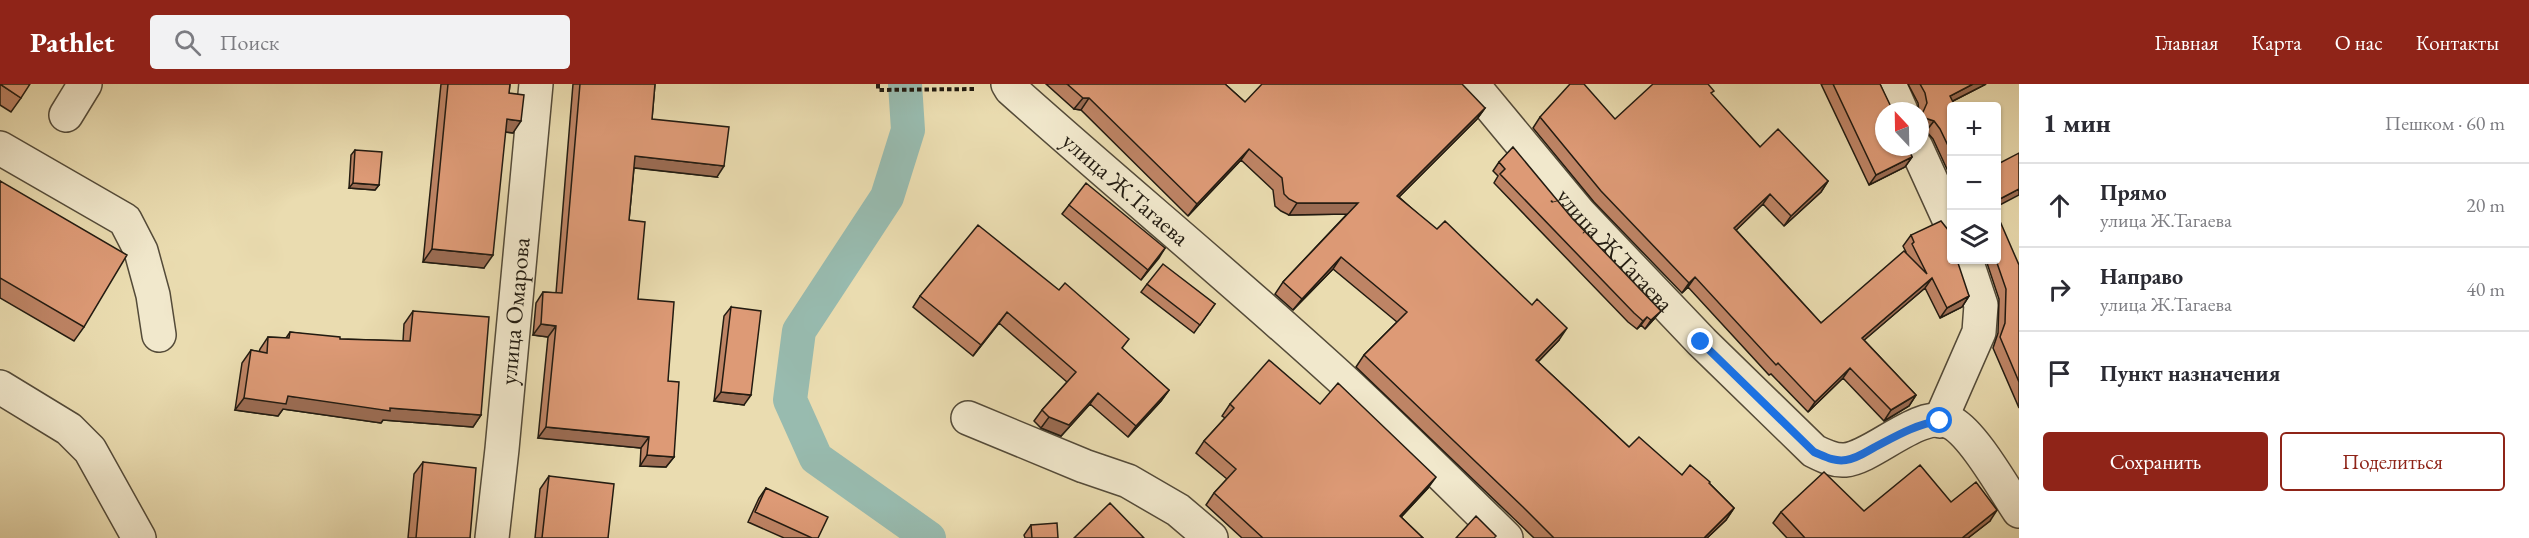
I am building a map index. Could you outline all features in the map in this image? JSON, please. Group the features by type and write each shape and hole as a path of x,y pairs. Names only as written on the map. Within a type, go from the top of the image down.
{"street":[{"path":"66,115 85,84"},
{"name":"улица Омарова","path":"492,538 536,84"},
{"name":"улица Ж.Тагаева","path":"1472,84 1580,214 1701,342 1814,452 1844,461 1903,432 1929,422 1940,421"},
{"path":"1889,84 1896,102"},
{"name":"улица Ж.Тагаева","path":"1009,87 1359,395 1506,538"},
{"path":"0,148 125,220 141,251 153,295 159,335"},
{"path":"1920,156 1947,215"},
{"path":"1967,264 1981,305 1979,332 1940,421 1951,423 1969,437 2019,511"},
{"path":"0,387 69,429 90,450 139,538"},
{"path":"968,418 1084,466 1128,481 1178,510 1211,538"}],"path":[{"path":"878,84 878,90 1009,87"}],"building":[{"path":"0,84 30,84 21,98"},
{"path":"448,84 510,84 509,93 524,95 521,121 507,119 493,255 432,249"},
{"path":"580,84 655,84 652,119 729,127 724,166 635,156 629,220 645,222 638,299 674,302 668,381 679,382 674,457 647,455 649,437 546,427 556,326 541,324 543,292 562,293"},
{"path":"1067,84 1225,84 1245,102 1262,84 1462,84 1485,108 1397,196 1437,229 1445,221 1532,305 1537,299 1567,328 1536,360 1629,447 1639,437 1682,475 1690,465 1710,482 1734,508 1704,538 1554,538 1364,355 1407,312 1341,257 1302,299 1283,282 1358,203 1297,203 1284,194 1282,178 1249,149 1197,204 1089,98 1083,98"},
{"path":"1570,84 1584,84 1615,119 1653,84 1708,84 1714,91 1711,93 1760,147 1778,129 1828,181 1791,216 1770,194 1734,228 1821,323 1904,251 1927,274 1912,244 1914,242 1911,235 1941,221 1947,228 1947,264 1958,264 1969,296 1947,308 1932,278 1862,338 1916,395 1891,410 1850,368 1815,402 1778,363 1776,365 1695,277 1689,283 1601,191 1540,117"},
{"path":"1833,84 1880,84 1889,102 1875,102 1875,156 1912,157 1876,175"},
{"path":"1920,84 1973,84 1950,96 1953,102 1947,102 1947,144 1940,129 1934,121 1929,119 1929,102 1927,102"},
{"path":"1513,147 1572,218 1661,311 1651,320 1647,317 1643,321 1634,313 1500,174 1505,169 1499,162"},
{"path":"355,150 382,152 379,185 353,183"},
{"path":"2019,153 2019,189 2001,198 2001,162"},
{"path":"0,181 127,255 84,327 0,278"},
{"path":"1086,183 1165,248 1148,270 1069,205"},
{"path":"2001,224 2019,265 2019,382 2000,337 2005,323 2006,289 1997,264 2001,264"},
{"path":"978,225 1059,290 1065,283 1129,339 1122,348 1169,390 1136,426 1098,393 1069,425 1049,417 1042,410 1076,372 1007,312 981,345 920,296"},
{"path":"1163,264 1215,304 1200,325 1147,284"},
{"path":"731,307 761,311 751,395 721,392"},
{"path":"413,311 489,317 481,415 390,408 390,411 288,396 286,404 244,398 251,350 267,353 268,337 289,338 290,332 340,337 340,339 410,341"},
{"path":"1269,360 1320,404 1338,383 1436,477 1400,516 1423,538 1263,538 1214,493 1236,469 1204,441 1234,408 1230,404"},
{"path":"423,462 476,468 470,538 416,538"},
{"path":"1920,465 1951,502 1976,482 1997,510 1962,538 1805,538 1781,512 1824,472 1864,511"},
{"path":"549,476 614,484 608,538 542,538"},
{"path":"766,488 828,517 818,538 812,538 755,512"},
{"path":"1110,503 1144,538 1074,538"},
{"path":"1476,516 1496,536 1494,538 1456,538"},
{"path":"1057,523 1058,538 1032,538 1031,525"}],"waterway":[{"path":"905,84 908,130 887,197 799,331 790,400 816,458 929,538"}],"route":[{"path":"1701,342 1814,452 1832,459 1844,461 1854,458 1903,432 1929,422 1940,421"}]}
